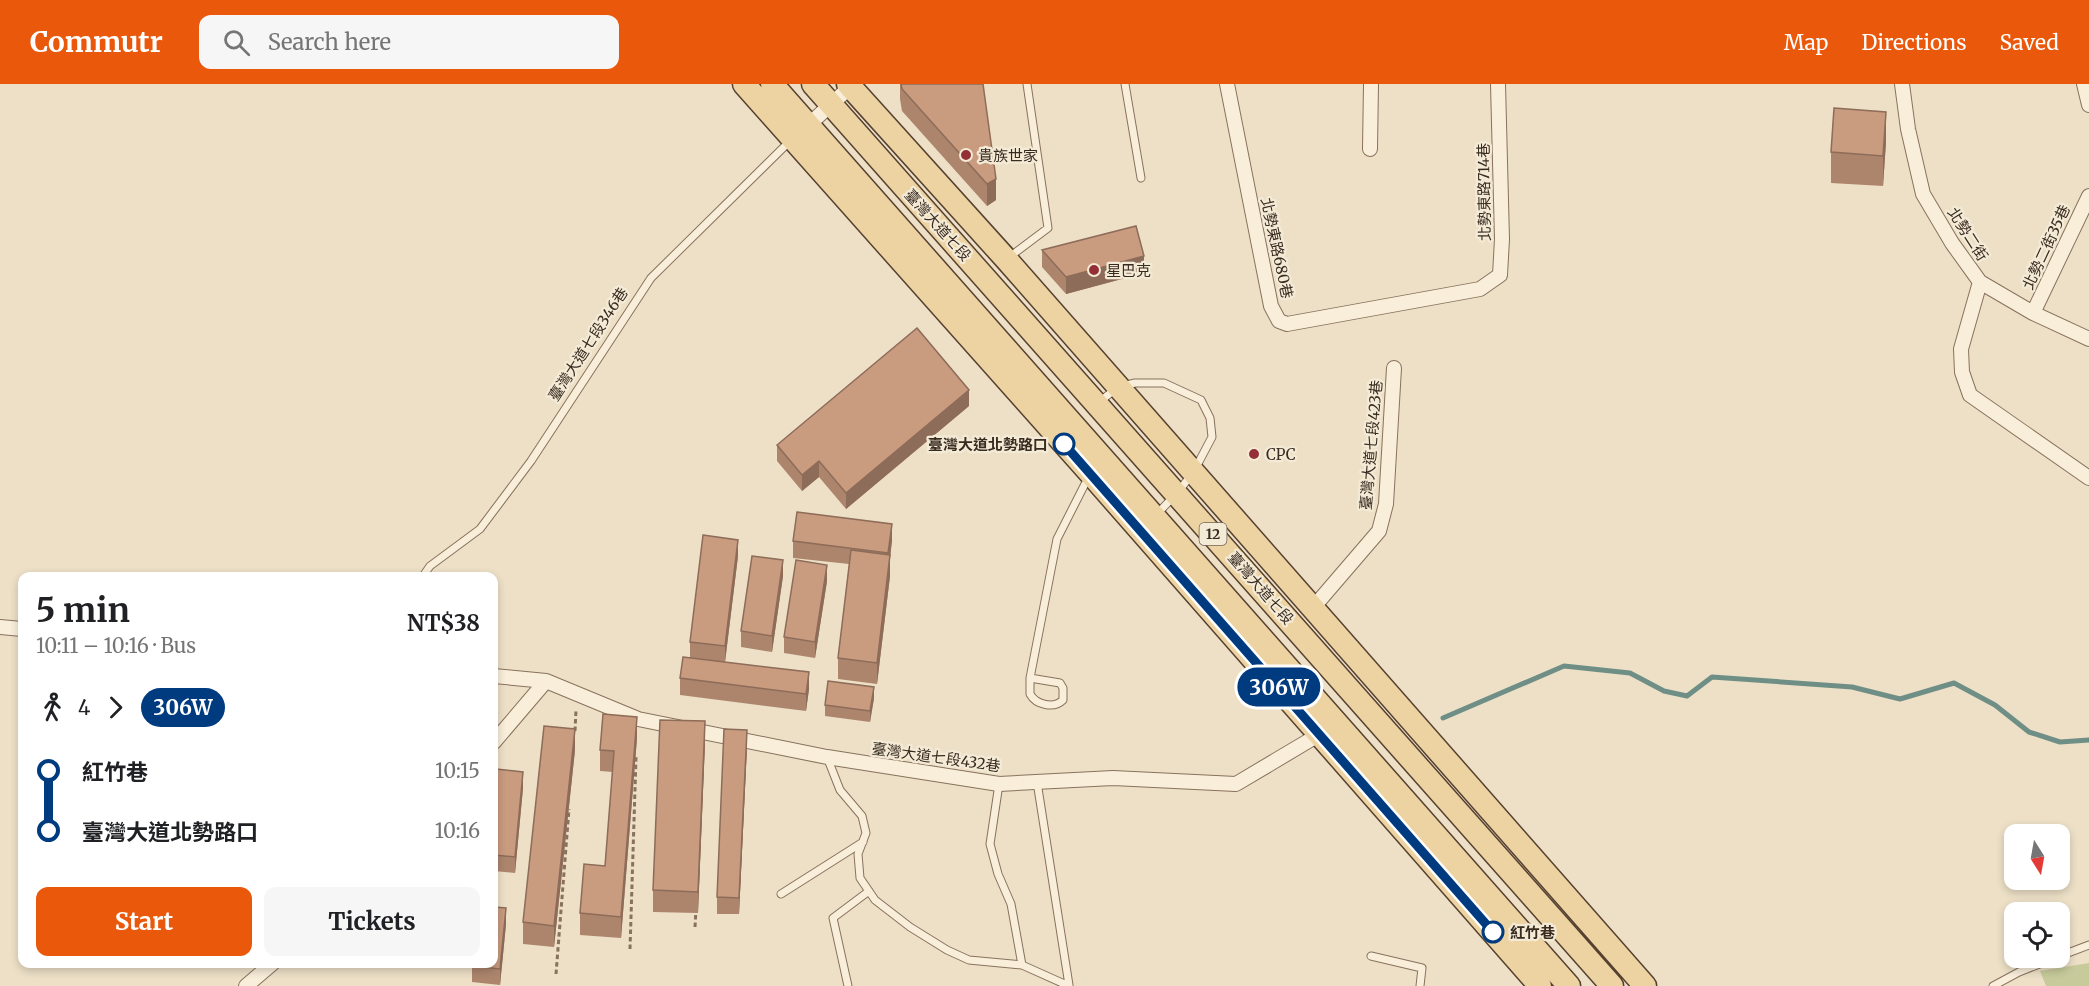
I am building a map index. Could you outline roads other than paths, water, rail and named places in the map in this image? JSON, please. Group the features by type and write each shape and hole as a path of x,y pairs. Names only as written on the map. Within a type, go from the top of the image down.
{"main road":[{"name":"12","path":"744,84 800,132 1147,524 1569,986"},
{"name":"12","path":"772,84 800,132 1090,474 1147,524 1320,734 1540,986"},
{"name":"臺灣大道七段","path":"813,84 1612,986"},
{"name":"臺灣大道七段","path":"849,85 1006,259 1645,986"}],"street":[{"name":"北勢東路680巷","path":"1227,84 1271,306 1279,321 1287,324 1480,289"},
{"path":"1370,148 1371,84"},
{"name":"北勢東路714巷","path":"1480,289 1500,275 1502,239 1498,84"},
{"name":"北勢二街","path":"1902,84 1908,129 1923,194 1952,243 1980,282 2033,313 2089,339"},
{"path":"2084,84 2089,105"},
{"path":"800,132 849,85"},
{"name":"北勢二街35巷","path":"2033,313 2089,196"},
{"path":"1980,282 1961,349 1962,372 1970,395 2089,478"},
{"name":"臺灣大道七段423巷","path":"1312,609 1379,531 1386,504 1394,368"},
{"path":"0,627 18,629"},
{"path":"498,676 546,681"},
{"path":"498,737 546,681"},
{"name":"臺灣大道七段432巷","path":"546,681 638,719 826,758 999,784 1113,778 1236,784 1320,734"},
{"path":"246,986 267,968"}],"lane":[{"path":"1006,259 1048,228 1027,84"},
{"path":"1125,84 1141,178"},
{"name":"臺灣大道七段346巷","path":"426,572 430,566 480,529 531,461 651,278 800,132"},
{"path":"1097,404 1118,387 1135,382 1164,383 1201,400 1210,418 1212,437 1193,473 1147,524"},
{"path":"1030,678 1060,682 1063,688 1063,700 1059,704 1052,705 1039,703 1030,694 1030,678 1057,539 1090,474"},
{"path":"826,758 840,790 862,816 866,833 858,854 860,878 875,900 947,950 969,960 1022,965 1069,986"},
{"path":"1037,782 1069,986"},
{"path":"999,784 990,844 998,874 1011,904 1022,965"},
{"path":"781,894 863,842"},
{"path":"848,986 833,918 869,891"},
{"path":"2070,952 2089,945"},
{"path":"1371,956 1422,968 1420,986"},
{"path":"1993,986 2029,968"}],"waterway":[{"path":"1443,718 1564,666 1630,673 1664,691 1687,696 1712,677 1852,687 1900,699 1954,683 1995,705 2029,732 2060,742 2089,740"}],"place":[{"name":"貴族世家","path":"966,155"},
{"name":"星巴克","path":"1094,270"},
{"name":"臺灣大道北勢路口","path":"1064,444"},
{"name":"CPC","path":"1254,454"},
{"name":"紅竹巷","path":"1493,932"}]}
